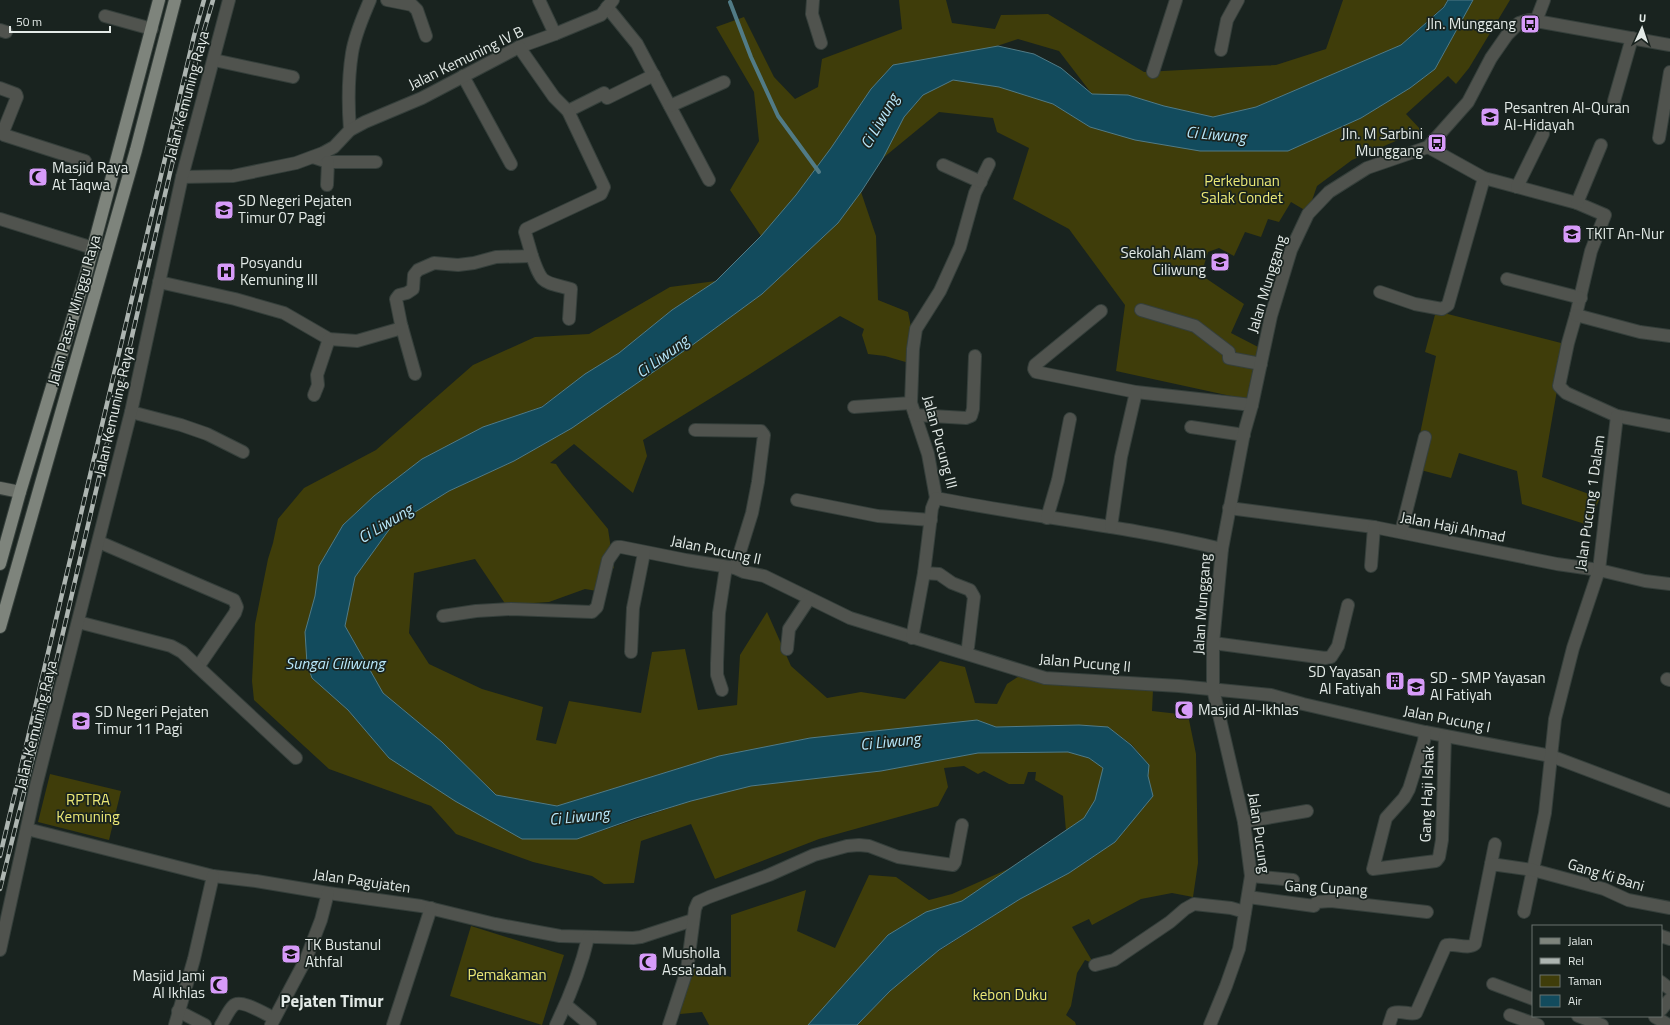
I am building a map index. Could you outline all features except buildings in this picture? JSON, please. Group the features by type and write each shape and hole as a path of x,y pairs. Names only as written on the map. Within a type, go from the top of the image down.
{"main road":[{"name":"Jalan Pasar Minggu Raya","path":"0,564 17,492 89,247 143,26 159,0"},
{"name":"Jalan Pasar Minggu Raya","path":"0,627 136,150 175,0"},
{"path":"0,488 17,492"}],"street":[{"name":"Jalan Kemuning Raya","path":"0,950 27,829 131,412 182,177 229,0"},
{"path":"350,130 349,83 352,52 360,24 370,0"},
{"path":"387,0 412,5 417,10 426,36"},
{"path":"539,0 555,34"},
{"path":"813,0 812,14 821,42"},
{"path":"1153,72 1176,0"},
{"path":"1222,50 1227,20 1238,0"},
{"path":"1536,21 1544,0"},
{"path":"610,4 638,44 709,180"},
{"name":"Jalan Kemuning IV B","path":"182,177 233,176 296,163 313,157 334,147 350,130 365,122 422,98 519,47 601,15 610,4"},
{"path":"105,16 143,26"},
{"name":"Jalan Munggang","path":"1213,689 1212,643 1222,549 1229,508 1271,316 1291,250 1308,214 1329,192 1367,168 1428,147 1468,102 1491,58 1507,35 1519,23 1529,20 1536,21 1670,45"},
{"path":"1614,101 1632,38"},
{"path":"519,47 554,97 568,111 604,187 601,194 527,229 525,232 538,276 544,282 571,289 568,319"},
{"path":"214,60 292,78"},
{"path":"1659,138 1670,72"},
{"path":"568,111 604,93 607,98 654,75"},
{"path":"463,76 511,164"},
{"path":"670,106 724,82"},
{"path":"0,88 16,94 17,96 3,132 4,136 85,161"},
{"path":"1517,188 1543,134"},
{"path":"1577,203 1601,145"},
{"path":"1428,147 1484,178 1577,203 1605,215 1591,251 1581,298 1568,342 1559,380 1559,386 1566,393 1617,416 1670,426"},
{"path":"313,157 328,162 376,162"},
{"path":"327,185 328,162"},
{"name":"Jalan Pucung III","path":"989,164 975,193 960,247 940,292 916,329 913,349 911,403 931,465 936,498 1047,518 1111,527 1222,549"},
{"path":"943,165 981,182"},
{"path":"1380,292 1415,304 1442,309 1448,306 1484,178"},
{"path":"0,219 89,247"},
{"path":"416,374 402,328 396,299 399,295 407,293 413,289 414,275 418,270 434,263 458,265 474,264 496,257 532,256"},
{"path":"1507,279 1581,298"},
{"path":"160,282 284,313 329,339 357,341 402,328"},
{"path":"1141,310 1195,326 1229,352 1230,358 1261,364"},
{"path":"1101,311 1035,365 1034,369 1039,373 1136,392 1252,405"},
{"path":"1576,315 1640,332 1670,336"},
{"path":"314,395 318,385 317,375 329,339"},
{"path":"915,415 966,418 971,416 973,409 974,356"},
{"path":"1111,527 1121,457 1136,392"},
{"path":"854,406 911,403"},
{"path":"131,412 181,425 207,434 243,452"},
{"name":"Jalan Pucung 1 Dalam","path":"1524,912 1545,813 1555,719 1573,648 1599,570 1617,416"},
{"path":"1047,518 1058,480 1070,419"},
{"path":"1191,427 1244,435"},
{"path":"695,430 761,431 764,435 758,482 752,513 730,567 719,613 717,675 722,690"},
{"path":"1401,532 1425,437"},
{"path":"912,638 924,573 930,520 936,498"},
{"path":"797,500 878,516 930,520"},
{"name":"Jalan Haji Ahmad","path":"1229,508 1374,527 1557,564 1599,570 1645,581 1670,584"},
{"path":"1371,566 1374,527"},
{"path":"99,542 234,600 237,607 235,614 198,667"},
{"name":"Jalan Pucung II","path":"443,616 476,611 512,609 551,609 590,612 597,607 607,563 617,547 730,567 744,572 764,576 808,599 850,618 1044,678 1213,689"},
{"path":"631,652 632,608 644,552"},
{"path":"924,573 939,574 952,583 970,590 973,593 974,597 968,647"},
{"path":"787,649 788,629 808,599"},
{"path":"1212,643 1325,658 1331,657 1338,646 1348,605"},
{"path":"78,622 171,646 182,652 296,758"},
{"name":"Jalan Pucung I","path":"1213,689 1271,695 1303,704 1425,732 1550,756 1670,801"},
{"name":"Jalan Pucung","path":"1210,1025 1239,949 1251,876 1244,822 1213,689"},
{"name":"Gang Haji Ishak","path":"1425,732 1424,741 1409,789 1404,798 1386,818 1373,869 1436,861 1439,858 1442,840 1445,736"},
{"path":"1244,822 1307,811"},
{"path":"669,1025 687,970 693,920 698,902 769,875 814,855 858,845 885,851 898,857 953,865 955,862 962,825"},
{"name":"Jalan Pagujaten","path":"27,829 213,876 256,880 328,893 431,908 560,936 588,938 641,937 693,920"},
{"path":"1389,1025 1394,1013 1398,1011 1412,1014 1416,1013 1446,945 1472,946 1475,944 1495,844"},
{"name":"Gang Ki Bani","path":"1491,864 1533,870 1604,889 1628,900 1670,908"},
{"path":"175,1025 194,959 213,876"},
{"path":"1251,876 1293,880"},
{"path":"221,1025 233,1006 236,1004 243,1004 272,1022 306,959 321,920 328,893"},
{"name":"Gang Cupang","path":"1248,898 1314,906 1317,902 1331,901 1427,912"},
{"path":"1095,965 1114,960 1194,904 1232,908 1245,912"},
{"path":"393,1025 431,908"},
{"path":"556,1025 566,1005 582,964 588,938"},
{"path":"1662,983 1670,989"},
{"path":"1493,984 1532,999"},
{"path":"1662,1009 1670,999"},
{"path":"566,1005 590,1025"},
{"path":"178,1011 205,1025"},
{"path":"1510,1015 1538,1025"},
{"path":"1581,1017 1602,1025"},
{"path":"1655,1017 1669,1025"}],"green space":[{"path":"899,0 946,0 952,23 995,29 1001,15 1048,14 1144,72 1276,65 1326,49 1343,0 1447,0 1445,5 1401,45 1256,107 1213,117 1164,106 1128,95 1092,94 1059,51 1018,39 997,46 969,52 893,65 871,89 829,151 796,195 761,236 730,190 759,141 754,92 716,27 744,17 774,77 795,99 818,87 822,59 902,29"},
{"name":"Perkebunan Salak Condet","path":"1473,0 1510,0 1469,68 1456,84 1448,76 1406,114 1421,130 1352,160 1317,186 1308,212 1291,202 1279,222 1268,219 1261,237 1245,232 1234,256 1219,248 1208,252 1201,275 1244,304 1231,333 1262,349 1251,405 1240,398 1116,371 1125,305 1069,229 1013,199 1029,148 997,132 993,118 939,112 883,158 904,117 923,95 953,80 999,87 1051,103 1090,127 1288,151 1361,118 1410,88 1435,69"},
{"name":"kebon Duku","path":"861,192 876,236 878,300 908,312 912,332 909,363 885,356 868,354 862,335 864,329 840,316 643,440 647,456 633,493 574,444 550,463 556,464 608,529 614,568 600,578 597,591 585,589 549,602 506,605 475,559 414,573 409,633 429,664 482,689 543,707 536,740 556,744 569,701 641,713 652,652 685,649 698,710 737,705 740,655 767,612 791,666 827,698 861,692 905,699 940,661 965,667 975,703 997,704 1007,684 1030,669 1153,690 1152,711 1188,715 1196,754 1198,863 1193,897 1172,893 1141,899 1092,925 1089,919 1072,927 1094,964 1085,960 1077,973 1071,1006 1066,1015 1075,1022 1076,1025 857,1025 890,991 934,954 1020,899 1069,873 1115,842 1153,796 1148,776 1149,765 1132,745 1108,727 1079,725 996,727 977,720 810,738 719,756 557,806 496,795 442,742 383,693 345,626 355,577 391,527 449,491 514,461 562,434 691,346 762,294 837,223"},
{"path":"716,281 672,310 619,353 595,368 541,407 483,427 422,459 374,496 343,525 319,566 315,596 305,632 307,664 312,678 347,709 389,758 577,839 691,801 751,786 881,771 978,753 1068,752 1089,758 1104,768 1095,800 1084,818 1066,831 1063,796 1035,780 1036,772 1028,772 1024,784 1009,784 984,771 978,774 964,766 944,768 948,787 938,806 819,839 715,879 691,824 641,841 634,883 604,884 592,876 533,862 456,834 431,806 329,769 254,700 252,681 255,624 268,559 278,519 304,488 376,450 473,365 535,337 589,334 670,287"},
{"path":"1436,311 1565,344 1542,477 1600,498 1588,525 1522,504 1517,471 1459,453 1451,478 1413,468 1436,356 1425,352"},
{"name":"RPTRA Kemuning","path":"50,774 121,791 109,840 38,822"},
{"path":"1017,865 962,901 926,912 888,935 808,1025 709,1025 702,1012 680,1014 691,968 731,977 731,915 806,890 797,931 835,948 869,875 896,877 929,900 952,894"},
{"name":"Pemakaman","path":"471,926 564,955 542,1025 450,996"}],"water":[{"name":"Sungai Ciliwung","path":"1448,0 1473,0 1435,69 1410,88 1361,118 1288,151 1200,151 1135,140 1090,127 1053,104 999,87 953,80 923,95 904,117 883,158 861,192 838,223 762,294 691,346 572,428 514,461 449,491 391,527 355,577 345,626 383,693 442,742 496,795 557,806 719,756 810,738 977,720 996,727 1079,725 1108,727 1131,745 1149,765 1148,776 1153,796 1115,842 1069,873 1020,899 939,950 890,991 857,1025 808,1025 888,935 926,912 962,901 1084,818 1095,800 1103,768 1089,758 1068,752 978,753 881,771 751,786 691,801 636,818 577,839 522,839 455,801 389,758 348,710 312,678 307,664 305,632 315,596 319,566 343,525 374,496 422,459 483,427 542,407 585,374 619,353 672,310 716,281 761,236 796,195 831,148 871,89 893,65 998,46 1034,54 1061,68 1092,94 1128,95 1164,106 1213,117 1256,107 1401,45 1444,7"}],"waterway":[{"path":"730,2 751,57 778,116 819,172"}],"railway":[{"path":"0,856 194,36 204,0"},
{"path":"0,889 51,684 200,44 213,0"}],"place":[{"name":"Jln. Munggang","path":"1530,24"},
{"name":"Pesantren Al-Quran Al-Hidayah","path":"1490,117"},
{"name":"Jln. M Sarbini Munggang","path":"1437,143"},
{"name":"Masjid Raya At Taqwa","path":"38,177"},
{"name":"SD Negeri Pejaten Timur 07 Pagi","path":"224,210"},
{"name":"TKIT An-Nur","path":"1572,234"},
{"name":"Sekolah Alam Ciliwung","path":"1220,262"},
{"name":"Posyandu Kemuning III","path":"226,272"},
{"name":"SD Yayasan Al Fatiyah","path":"1395,681"},
{"name":"SD - SMP Yayasan Al Fatiyah","path":"1416,687"},
{"name":"Masjid Al-Ikhlas","path":"1184,710"},
{"name":"SD Negeri Pejaten Timur 11 Pagi","path":"81,721"},
{"name":"TK Bustanul Athfal","path":"291,954"},
{"name":"Musholla Assa'adah","path":"648,962"},
{"name":"Masjid Jami Al Ikhlas","path":"219,985"}],"district":[{"name":"Pejaten Timur","path":"332,1001"}],"water label":[{"name":"Ci Liwung","path":"879,121"},
{"name":"Ci Liwung","path":"1216,134"},
{"name":"Ci Liwung","path":"662,356"},
{"name":"Ci Liwung","path":"385,523"},
{"name":"Ci Liwung","path":"890,741"},
{"name":"Ci Liwung","path":"579,816"}]}
